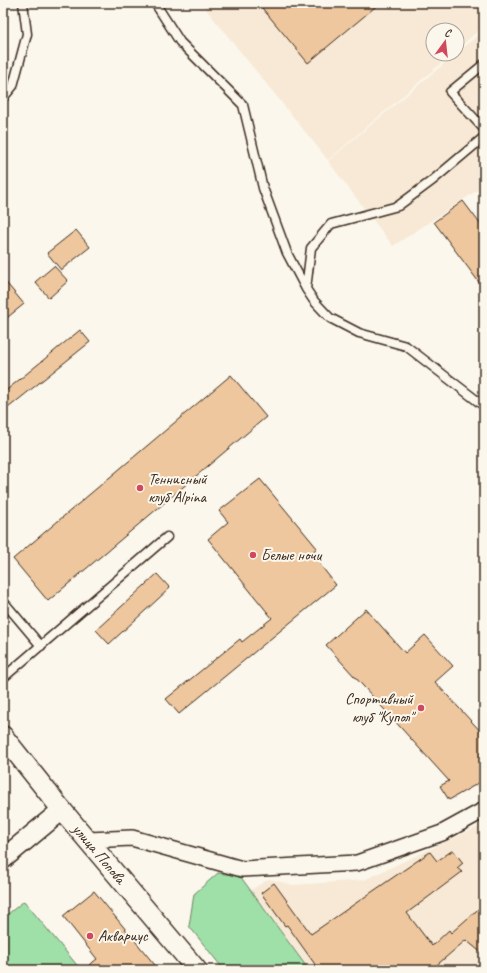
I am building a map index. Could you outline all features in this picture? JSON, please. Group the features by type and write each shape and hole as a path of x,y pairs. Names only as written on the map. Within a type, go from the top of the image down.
{"street":[{"name":"улица Попова","path":"3,736 62,810 89,840 197,970"},
{"path":"3,859 62,810"},
{"path":"89,840 132,838 242,869 357,863 442,833 484,810"}],"lane":[{"path":"3,98 13,86 27,34 22,3"},
{"path":"155,3 180,42 243,105 263,188 286,253 314,301 330,318 359,333 406,346 484,406"},
{"path":"484,64 450,92 484,129"},
{"path":"306,289 311,248 331,224 398,206 434,180 484,137"},
{"path":"3,678 167,537"},
{"path":"3,601 41,646"}],"shaded area":[{"path":"201,3 484,3 484,26 465,42 465,22 425,22 425,62 443,62 328,160"},
{"path":"484,30 484,186 393,246 328,161 446,62 465,62 465,46"},
{"path":"484,824 484,970 310,970 251,890 269,879 293,885 364,880"}],"green space":[{"path":"218,873 240,876 309,970 224,970 189,926 194,894"},
{"path":"24,901 81,970 8,970 3,965 3,918"}],"building":[{"path":"258,3 380,3 308,63"},
{"path":"463,201 484,229 484,289 434,222"},
{"path":"76,230 90,247 61,270 47,253"},
{"path":"54,266 68,281 49,298 35,282"},
{"path":"3,279 24,304 3,321"},
{"path":"80,330 90,342 3,412 3,393"},
{"name":"Теннисный клуб Alpina","path":"231,375 266,417 48,601 13,559"},
{"path":"260,479 317,548 311,553 336,585 179,714 166,699 240,639 242,642 272,618 208,539 228,522 219,511"},
{"path":"157,574 170,588 109,644 96,630"},
{"name":"Спортивный клуб \"Купол\"","path":"366,609 405,653 425,635 453,666 435,682 484,735 484,780 449,800 440,786 449,781 326,645"},
{"path":"453,850 463,863 457,868 462,872 407,913 432,946 449,930 451,933 484,904 484,955 466,940 431,970 319,970 287,925 285,926 261,893 274,883 311,934 430,852 437,861"},
{"path":"94,891 159,970 83,970 97,959 63,916"}],"place":[{"name":"Теннисный клуб Alpina","path":"140,488"},
{"name":"Белые ночи","path":"253,555"},
{"name":"Спортивный клуб \"Купол\"","path":"421,708"},
{"name":"Аквариус","path":"90,936"}]}
